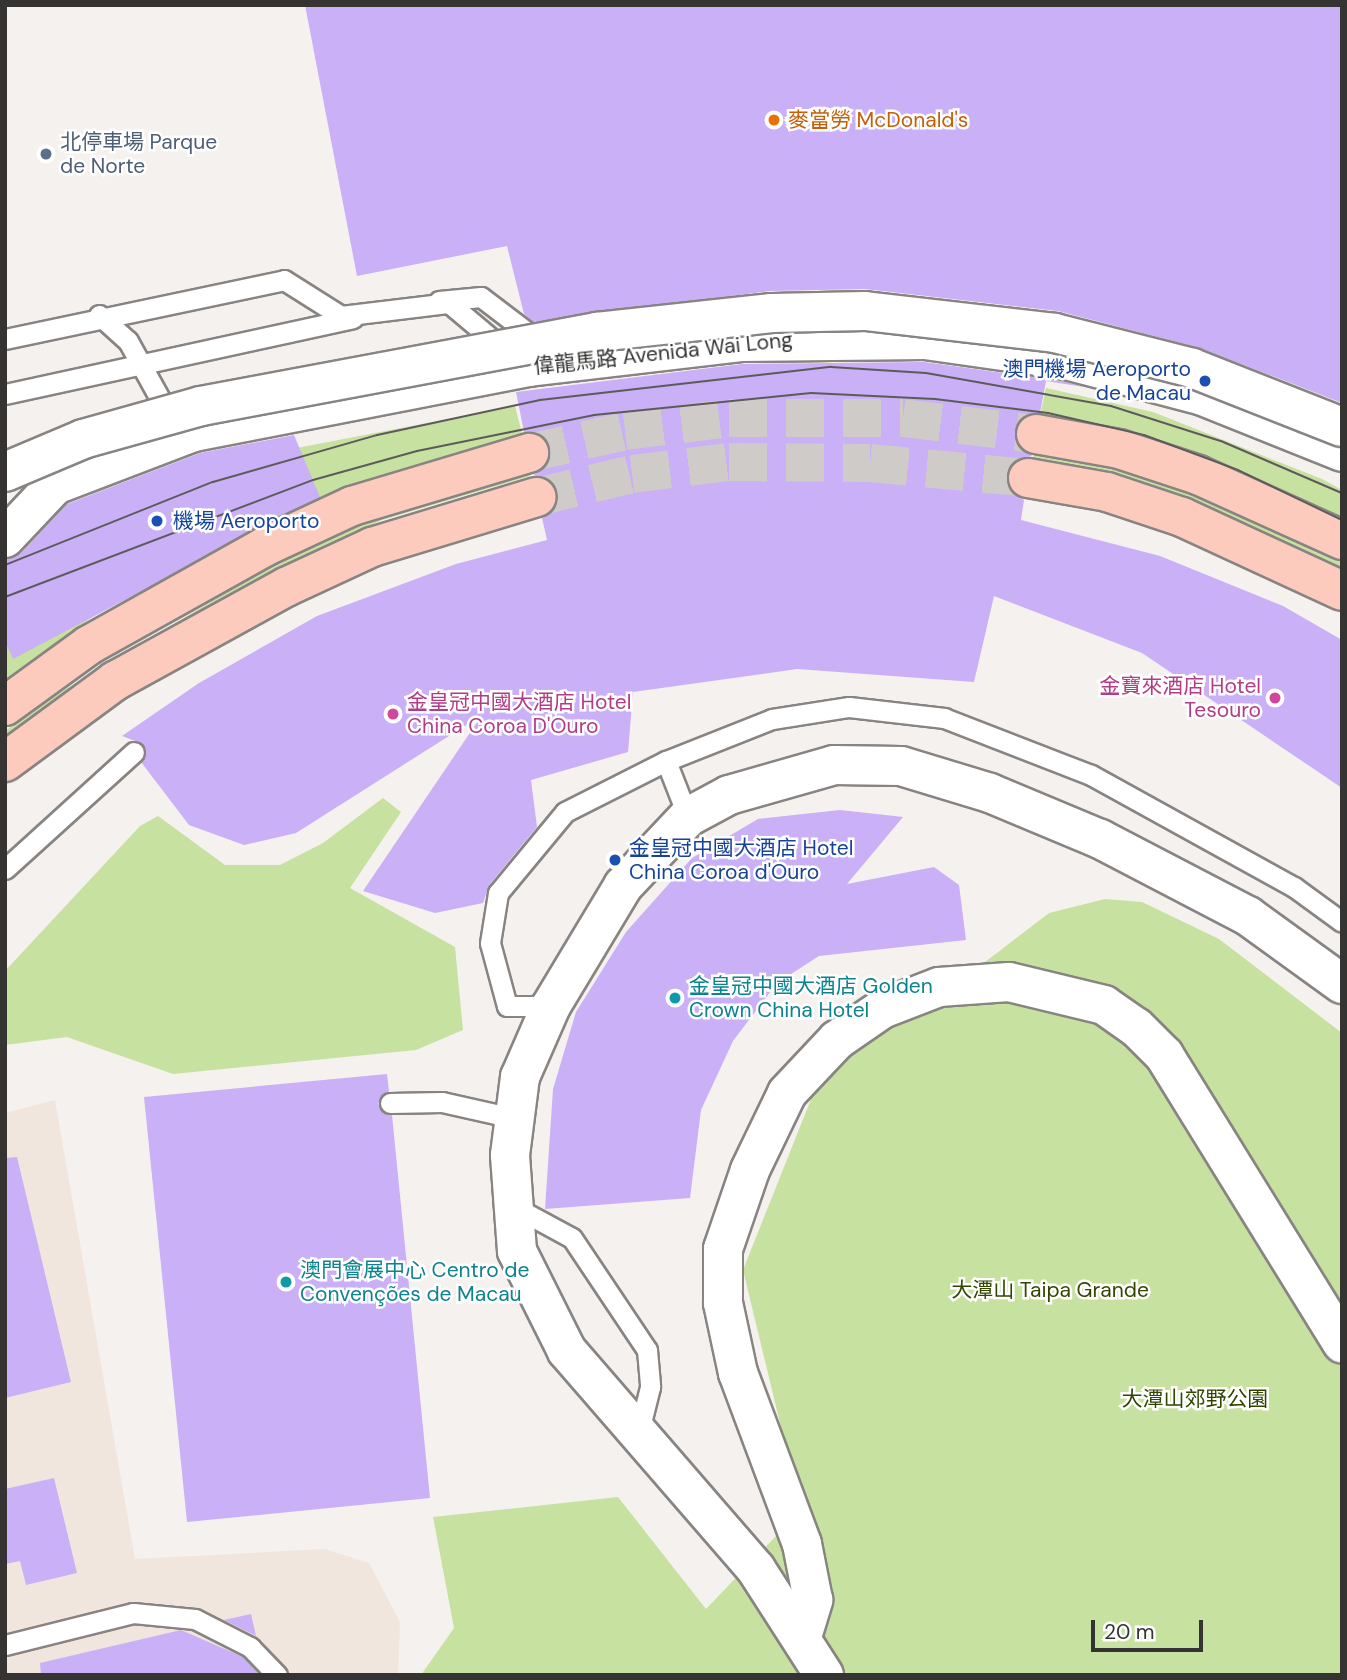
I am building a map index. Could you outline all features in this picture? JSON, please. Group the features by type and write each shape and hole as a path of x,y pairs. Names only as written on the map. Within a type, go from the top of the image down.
{"main road":[{"path":"1036,434 1119,449 1185,471 1342,540"},
{"path":"5,706 89,645 264,547 352,506 529,453"},
{"path":"1028,478 1107,492 1182,517 1342,591"},
{"path":"5,762 115,681 286,587 372,547 537,497"}],"street":[{"name":"偉龍馬路 Avenida Wai Long","path":"5,472 83,439 201,406 560,338 772,313 865,311 1055,333 1192,368 1342,427"},
{"name":"偉龍馬路 Avenida Wai Long","path":"5,538 55,485 194,432 529,367 741,342 925,340 1066,360 1150,381 1342,452"},
{"path":"5,517 55,485"},
{"path":"824,1675 756,1569 638,1436 550,1323 517,1251 510,1204 513,1118 520,1077 551,1006 623,886 688,817 763,783 834,765 876,763 944,777 1100,839 1248,916 1342,984"},
{"path":"802,1637 813,1600 802,1544 737,1373 723,1303 723,1249 750,1170 788,1093 837,1040 881,1009 939,987 1009,982 1104,1006 1136,1027 1164,1055 1342,1343"}],"lane":[{"path":"5,339 99,315 284,279 330,311 360,317"},
{"path":"5,394 438,301 481,297 547,348 577,361"},
{"path":"438,301 458,309 529,367"},
{"path":"99,315 116,326 141,366 159,404 177,426 194,432"},
{"path":"551,1006 508,1006 489,943 498,893 565,811 666,761 772,719 849,707 944,718 1091,775 1294,887 1342,922"},
{"path":"5,869 134,752"},
{"path":"666,761 688,817"},
{"path":"390,1103 442,1102 513,1118"},
{"path":"510,1204 572,1238 647,1350 650,1387 638,1436"},
{"path":"5,1645 133,1613 195,1619 250,1647 277,1675"}],"shaded area":[{"path":"55,1100 135,1559 325,1549 369,1563 400,1622 398,1675 5,1675 5,1113"}],"green space":[{"path":"1046,388 1153,412 1322,479 1342,490 1342,523 1040,416"},
{"path":"515,406 523,437 361,483 254,528 123,595 5,679 5,581 224,462"},
{"path":"1035,448 1162,477 1342,557 1342,572 1181,495 1033,460"},
{"path":"530,467 530,476 382,520 304,557 197,617 5,745 5,731 58,694 315,539 379,510"},
{"path":"383,798 401,812 350,888 455,947 463,1030 416,1050 173,1074 67,1037 5,1045 5,971 140,826 158,816 225,865 280,865 323,843"},
{"name":"大潭山 Taipa Grande","path":"1105,899 1142,902 1219,939 1342,1033 1342,1675 421,1675 454,1628 433,1517 618,1497 706,1609 801,1510 743,1270 829,1054 950,989 1049,913"}],"building":[{"path":"305,5 1342,5 1342,403 1200,348 1058,311 865,289 770,291 533,322 524,314 507,246 357,276"},
{"name":"金皇冠中國大酒店 Hotel China Coroa D'Ouro","path":"924,362 1062,381 1084,387 1046,381 1040,413 1019,420 1015,441 1032,456 1012,463 1006,475 1013,494 1024,500 1021,520 1160,556 1283,606 1342,640 1342,788 1142,653 994,596 974,682 797,669 633,692 628,752 531,780 537,827 489,885 483,903 435,913 363,891 482,715 296,833 244,845 189,825 141,762 143,744 122,736 199,683 317,616 456,564 547,540 542,518 553,511 558,491 551,481 533,475 545,467 550,447 543,437 524,432 516,392 742,364"},
{"path":"294,435 320,497 13,659 5,641 5,559 21,553 67,504 200,453"},
{"name":"金皇冠中國大酒店 Golden Crown China Hotel","path":"840,810 903,817 847,884 934,867 959,885 966,940 819,956 777,983 733,1041 701,1110 690,1198 545,1209 553,1089 576,1012 626,932 692,858 758,819"},
{"name":"澳門會展中心 Centro de Convenções de Macau","path":"387,1074 389,1091 378,1104 392,1115 430,1498 187,1522 144,1097"},
{"path":"17,1157 71,1382 5,1398 5,1158"},
{"path":"54,1478 77,1573 26,1585 20,1561 5,1564 5,1489"},
{"path":"251,1614 256,1636 224,1620"},
{"path":"181,1630 243,1657 260,1675 41,1675 40,1663"}],"tunnel":[{"path":"529,453 625,431 729,418 903,418 1036,434"},
{"path":"537,497 632,474 729,462 870,463 1028,478"}],"tram line":[{"path":"5,565 213,482 377,435 540,400 831,367 926,373 1111,406 1221,441 1342,493"},
{"path":"5,597 313,480 417,451 594,415 811,393 935,399 1048,413 1144,435 1238,470 1342,520"}],"place":[{"name":"麥當勞 McDonald's","path":"774,120"},
{"name":"北停車場 Parque de Norte","path":"46,154"},
{"name":"澳門機場 Aeroporto de Macau","path":"1205,381"},
{"name":"機場 Aeroporto","path":"157,521"},
{"name":"金寶來酒店 Hotel Tesouro","path":"1275,698"},
{"name":"金皇冠中國大酒店 Hotel China Coroa D'Ouro","path":"393,714"},
{"name":"金皇冠中國大酒店 Hotel China Coroa d'Ouro","path":"615,860"},
{"name":"金皇冠中國大酒店 Golden Crown China Hotel","path":"675,998"},
{"name":"澳門會展中心 Centro de Convenções de Macau","path":"286,1282"}],"park label":[{"name":"大潭山郊野公園","path":"1195,1399"}]}
